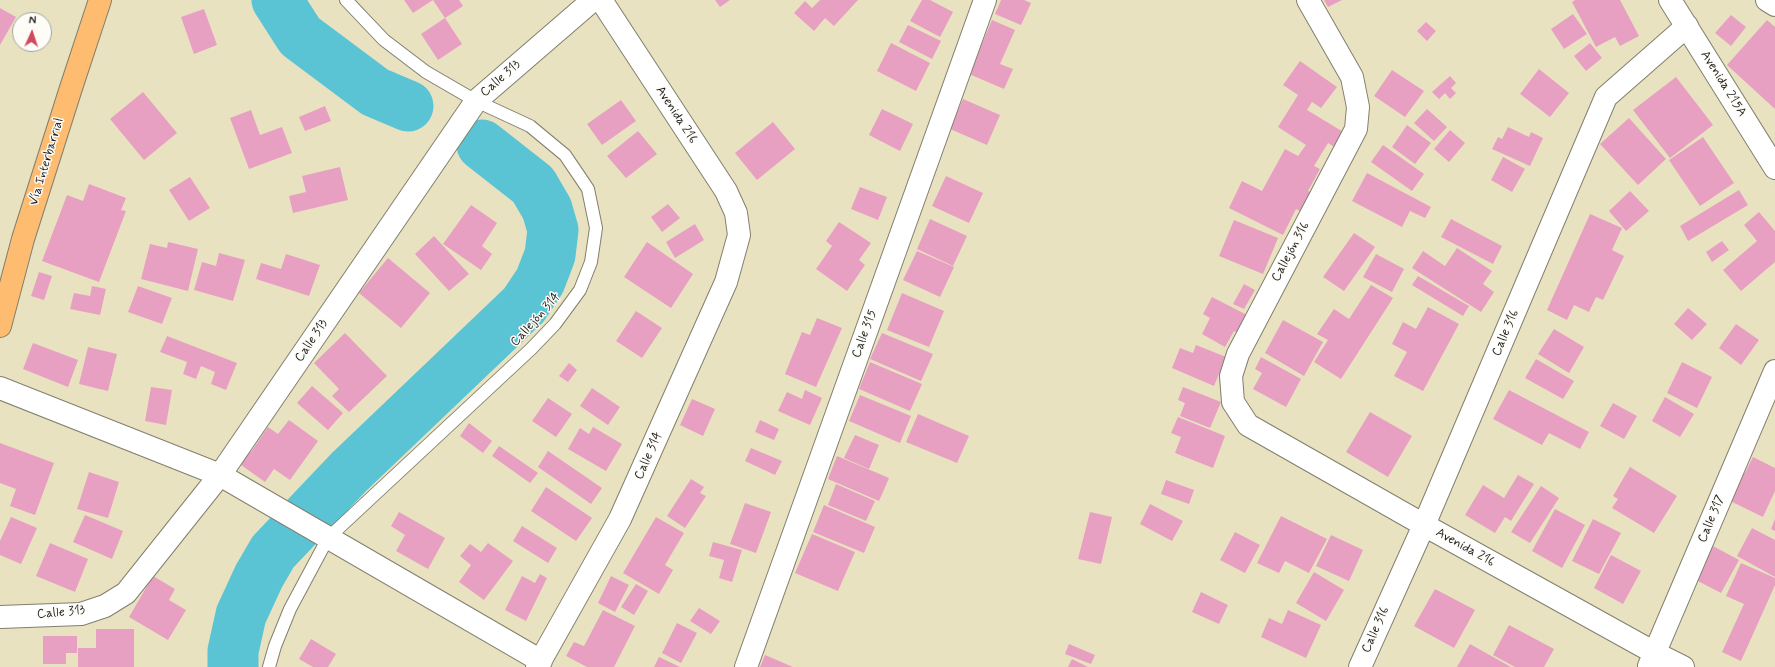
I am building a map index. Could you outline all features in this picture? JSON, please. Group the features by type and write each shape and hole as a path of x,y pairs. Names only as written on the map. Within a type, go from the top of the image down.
{"main road":[{"name":"Vía Interbarrial","path":"0,326 26,232 100,0"}],"street":[{"name":"Calle 313","path":"0,617 81,614 105,606 126,593 220,475 476,101 593,0"},
{"name":"Avenida 216","path":"601,0 726,191 736,213 739,235"},
{"name":"Calle 315","path":"746,667 984,0"},
{"name":"Callejón 316","path":"1248,425 1233,402 1231,376 1238,354 1356,129 1358,107 1352,76 1308,0"},
{"name":"Avenida 215A","path":"1670,0 1775,168"},
{"path":"1767,0 1775,5"},
{"name":"Calle 316","path":"1360,667 1424,525 1606,97 1687,26"},
{"name":"Calle 314","path":"539,664 620,519 726,282 739,235"},
{"name":"Calle 317","path":"1652,660 1775,372"},
{"path":"0,388 220,475 322,534 539,664"},
{"name":"Avenida 216","path":"1248,425 1424,525 1652,660 1683,667"}],"lane":[{"name":"Callejón 314","path":"269,667 275,646 322,534 531,349 555,324 580,290 591,262 596,228 588,189 565,155 530,126 476,101 426,72 384,40 346,0"}],"building":[{"path":"404,0 433,0 413,13"},
{"path":"433,0 459,0 463,6 445,18"},
{"path":"715,0 730,0 720,7"},
{"path":"820,0 858,0 834,26 825,18 814,31 794,13 805,1 812,8"},
{"path":"922,0 930,0 953,12 940,37 910,21"},
{"path":"1001,0 1024,0 1031,3 1021,25 995,14"},
{"path":"1324,0 1342,0 1328,7"},
{"path":"1575,0 1620,0 1639,36 1620,46 1615,37 1596,47 1572,2"},
{"path":"0,8 12,15 12,24 0,45"},
{"path":"204,9 217,45 194,54 181,17"},
{"path":"1573,14 1587,34 1564,49 1551,29"},
{"path":"1731,15 1746,27 1731,46 1715,33"},
{"path":"445,18 462,44 438,60 421,34"},
{"path":"992,20 1015,30 1000,64 1013,69 1004,89 969,74"},
{"path":"1767,20 1775,27 1775,109 1727,65"},
{"path":"1426,22 1436,31 1427,41 1417,31"},
{"path":"908,25 941,41 932,59 899,42"},
{"path":"891,43 930,63 916,91 877,71"},
{"path":"1590,43 1602,58 1586,71 1574,56"},
{"path":"1300,61 1337,87 1321,108 1312,102 1307,110 1345,133 1336,148 1328,143 1314,166 1320,169 1308,191 1314,194 1304,213 1296,209 1283,235 1229,208 1242,181 1262,191 1285,149 1298,156 1306,145 1278,127 1298,95 1283,85"},
{"path":"1539,69 1569,93 1550,117 1520,94"},
{"path":"1392,70 1424,91 1405,117 1374,96"},
{"path":"1450,76 1456,83 1451,88 1456,93 1450,99 1445,93 1439,99 1432,92"},
{"path":"1676,77 1713,125 1670,158 1633,110"},
{"path":"143,92 177,133 144,160 110,119"},
{"path":"963,99 1000,115 987,145 950,129"},
{"path":"621,100 636,121 602,145 587,124"},
{"path":"325,106 331,121 305,131 299,117"},
{"path":"882,109 913,124 900,151 869,135"},
{"path":"1427,109 1447,127 1434,141 1414,123"},
{"path":"251,110 260,135 282,127 292,153 249,169 230,118"},
{"path":"1629,118 1666,159 1638,185 1600,144"},
{"path":"773,122 795,149 757,180 735,153"},
{"path":"1407,125 1431,143 1415,164 1392,147"},
{"path":"1508,127 1529,137 1531,132 1543,138 1530,166 1492,149 1498,137 1502,139"},
{"path":"1450,130 1465,143 1449,162 1434,149"},
{"path":"638,131 657,154 626,178 607,156"},
{"path":"1703,137 1734,183 1700,206 1669,160"},
{"path":"1383,145 1424,174 1412,191 1371,162"},
{"path":"1503,157 1525,169 1512,192 1491,180"},
{"path":"340,167 348,200 293,213 289,196 306,192 302,176"},
{"path":"1367,173 1431,207 1425,218 1410,211 1402,227 1352,201"},
{"path":"946,176 983,193 969,223 932,206"},
{"path":"190,177 210,208 189,221 169,190"},
{"path":"89,184 126,198 121,210 126,211 99,282 42,261 67,195 83,201"},
{"path":"860,187 887,197 878,220 851,209"},
{"path":"1739,190 1748,205 1688,241 1680,226"},
{"path":"1630,191 1649,211 1626,231 1609,211"},
{"path":"668,204 680,218 662,232 651,217"},
{"path":"471,205 497,223 482,246 492,254 481,270 443,244"},
{"path":"1759,212 1775,231 1775,262 1741,291 1723,270 1757,241 1744,225"},
{"path":"1590,214 1622,228 1612,250 1624,256 1603,300 1596,297 1589,312 1574,305 1567,320 1547,310"},
{"path":"930,219 967,236 953,266 917,249"},
{"path":"1451,219 1502,246 1493,264 1441,237"},
{"path":"1234,220 1278,238 1263,274 1219,256"},
{"path":"839,222 871,243 859,260 865,265 847,291 816,269 832,246 826,241"},
{"path":"695,224 704,240 675,258 666,242"},
{"path":"1354,233 1375,247 1344,291 1323,277"},
{"path":"434,236 469,274 449,291 415,254"},
{"path":"1722,241 1729,250 1712,262 1706,252"},
{"path":"168,242 198,249 188,291 141,279 150,244 167,248"},
{"path":"647,242 693,274 671,308 624,277"},
{"path":"1457,248 1492,271 1483,284 1494,292 1481,312 1412,268 1423,251 1445,266"},
{"path":"917,251 954,267 940,297 903,280"},
{"path":"219,253 245,260 233,301 194,290 202,262 216,266"},
{"path":"286,254 320,265 309,296 256,279 261,263 281,269"},
{"path":"1376,254 1404,269 1392,292 1363,277"},
{"path":"388,258 430,293 401,328 359,293"},
{"path":"39,272 52,276 44,300 31,296"},
{"path":"1418,276 1469,306 1463,316 1412,285"},
{"path":"1244,284 1255,290 1244,309 1233,304"},
{"path":"1371,285 1393,298 1341,379 1314,362 1328,340 1317,334 1334,309 1349,319"},
{"path":"92,286 106,289 100,315 70,309 74,293 90,296"},
{"path":"138,286 172,298 162,324 128,312"},
{"path":"902,293 944,311 929,347 887,330"},
{"path":"1212,297 1249,316 1239,334 1234,331 1225,347 1202,334 1210,318 1203,314"},
{"path":"1428,307 1459,324 1423,391 1394,376 1407,352 1392,344 1403,322 1416,329"},
{"path":"1688,308 1707,324 1692,340 1674,324"},
{"path":"636,311 662,328 642,358 616,341"},
{"path":"817,318 842,328 816,387 785,374 802,332 810,335"},
{"path":"1283,320 1323,342 1304,376 1265,353"},
{"path":"1736,324 1759,340 1741,365 1719,348"},
{"path":"1554,329 1584,347 1569,373 1538,354"},
{"path":"345,333 387,376 349,412 332,396 339,389 314,363"},
{"path":"882,333 933,354 921,381 870,359"},
{"path":"167,336 237,363 226,390 211,384 215,372 201,366 196,379 183,374 187,362 160,352"},
{"path":"33,343 78,360 68,387 23,369"},
{"path":"1196,345 1226,357 1214,386 1172,368 1180,348 1193,353"},
{"path":"88,347 117,354 108,391 79,384"},
{"path":"1261,357 1301,379 1286,407 1253,389 1262,373 1255,369"},
{"path":"1536,359 1574,381 1563,399 1525,378"},
{"path":"870,362 922,384 910,411 859,389"},
{"path":"1682,362 1712,377 1697,408 1667,393"},
{"path":"569,363 577,370 568,382 559,376"},
{"path":"312,386 343,413 328,430 297,403"},
{"path":"151,387 172,390 166,425 145,421"},
{"path":"1183,387 1221,402 1210,428 1180,416 1185,403 1178,400"},
{"path":"592,388 620,407 608,425 580,406"},
{"path":"805,390 822,398 810,425 778,411 787,392 802,399"},
{"path":"1509,390 1589,432 1580,449 1549,433 1542,445 1493,419"},
{"path":"860,395 911,416 900,443 849,421"},
{"path":"1665,397 1694,414 1680,437 1652,421"},
{"path":"548,398 572,414 556,437 532,421"},
{"path":"692,399 715,409 703,436 680,425"},
{"path":"1613,403 1637,416 1624,439 1600,426"},
{"path":"1370,412 1412,436 1388,477 1346,452"},
{"path":"918,414 969,436 957,463 906,442"},
{"path":"1178,417 1225,436 1213,468 1175,453 1181,437 1171,433"},
{"path":"289,420 318,441 290,480 274,469 265,482 234,460 243,447 251,452 268,427 278,434"},
{"path":"760,420 779,429 774,440 755,432"},
{"path":"469,423 492,441 483,453 460,436"},
{"path":"593,427 622,444 606,471 568,449 580,428 589,434"},
{"path":"855,435 879,445 869,469 844,458"},
{"path":"0,443 54,463 35,515 10,506 16,489 0,483"},
{"path":"499,446 538,473 530,483 492,456"},
{"path":"751,448 782,461 775,475 745,461"},
{"path":"548,451 602,488 591,504 538,467"},
{"path":"837,456 889,478 879,501 828,479"},
{"path":"1753,457 1775,468 1775,491 1763,517 1724,498 1738,470 1745,473"},
{"path":"1630,467 1677,496 1654,533 1612,508 1618,499 1613,496"},
{"path":"89,472 119,482 108,518 77,509"},
{"path":"1518,475 1534,484 1511,521 1505,517 1495,533 1465,515 1483,485 1504,498"},
{"path":"691,479 704,487 700,493 706,496 685,528 667,516"},
{"path":"1166,480 1194,490 1189,504 1161,494"},
{"path":"836,484 875,501 866,521 828,505"},
{"path":"1541,486 1559,498 1530,543 1511,532"},
{"path":"546,487 592,518 576,541 531,511"},
{"path":"745,503 771,512 756,553 730,544"},
{"path":"1150,504 1183,521 1172,541 1140,524"},
{"path":"824,505 875,527 864,553 813,532"},
{"path":"1555,509 1585,525 1562,568 1532,551"},
{"path":"399,512 445,538 428,569 396,551 405,535 391,526"},
{"path":"1090,512 1112,517 1101,564 1078,559"},
{"path":"85,515 123,531 112,559 73,542"},
{"path":"1281,516 1327,539 1309,573 1285,561 1279,573 1257,563"},
{"path":"11,517 37,528 21,564 0,555 0,541"},
{"path":"656,517 684,533 665,565 673,570 659,594 623,573"},
{"path":"1593,519 1621,533 1599,574 1572,561"},
{"path":"1775,519 1775,531 1771,529"},
{"path":"522,526 557,548 548,563 513,541"},
{"path":"1752,528 1775,540 1775,577 1737,556"},
{"path":"1235,532 1260,545 1245,573 1220,560"},
{"path":"812,534 855,552 838,591 795,573"},
{"path":"1331,535 1363,550 1349,581 1316,566"},
{"path":"713,542 742,550 732,582 719,578 724,560 709,556"},
{"path":"50,543 88,559 75,592 36,576"},
{"path":"488,543 513,561 484,600 459,582 471,565 460,556 470,544 481,552"},
{"path":"1713,546 1739,560 1721,593 1694,579"},
{"path":"1611,555 1641,571 1623,604 1594,588"},
{"path":"1741,563 1775,578 1775,585 1741,661 1722,652 1744,604 1726,596"},
{"path":"1314,572 1344,590 1326,621 1296,603"},
{"path":"540,574 547,578 526,621 505,610 522,576 535,583"},
{"path":"153,576 175,589 169,600 186,610 168,640 129,617"},
{"path":"611,576 629,585 615,612 598,603"},
{"path":"636,584 648,591 634,615 621,607"},
{"path":"1435,589 1475,610 1454,648 1414,626"},
{"path":"1201,592 1228,605 1219,624 1192,612"},
{"path":"699,608 720,621 711,634 690,621"},
{"path":"603,610 635,626 614,667 587,667 566,656 574,642 584,646"},
{"path":"1288,610 1321,625 1306,658 1261,637 1269,618 1282,624"},
{"path":"677,623 697,633 681,663 662,653"},
{"path":"1509,625 1554,649 1544,667 1515,667 1493,655"},
{"path":"96,629 134,629 134,667 78,667 78,648 96,648"},
{"path":"43,636 77,636 77,653 66,653 66,664 43,664"},
{"path":"311,639 336,654 328,667 313,667 299,659"},
{"path":"1069,644 1095,655 1091,664 1065,654"},
{"path":"1470,644 1511,667 1457,667"},
{"path":"765,655 793,667 760,667"},
{"path":"659,657 680,667 654,667"},
{"path":"1072,659 1088,667 1068,667"}],"waterway":[{"path":"277,0 300,36 375,92 408,106"},
{"path":"233,667 233,651 241,615 259,576 273,552 349,472 524,305 540,281 550,255 553,230 547,209 533,185 482,145"}]}
